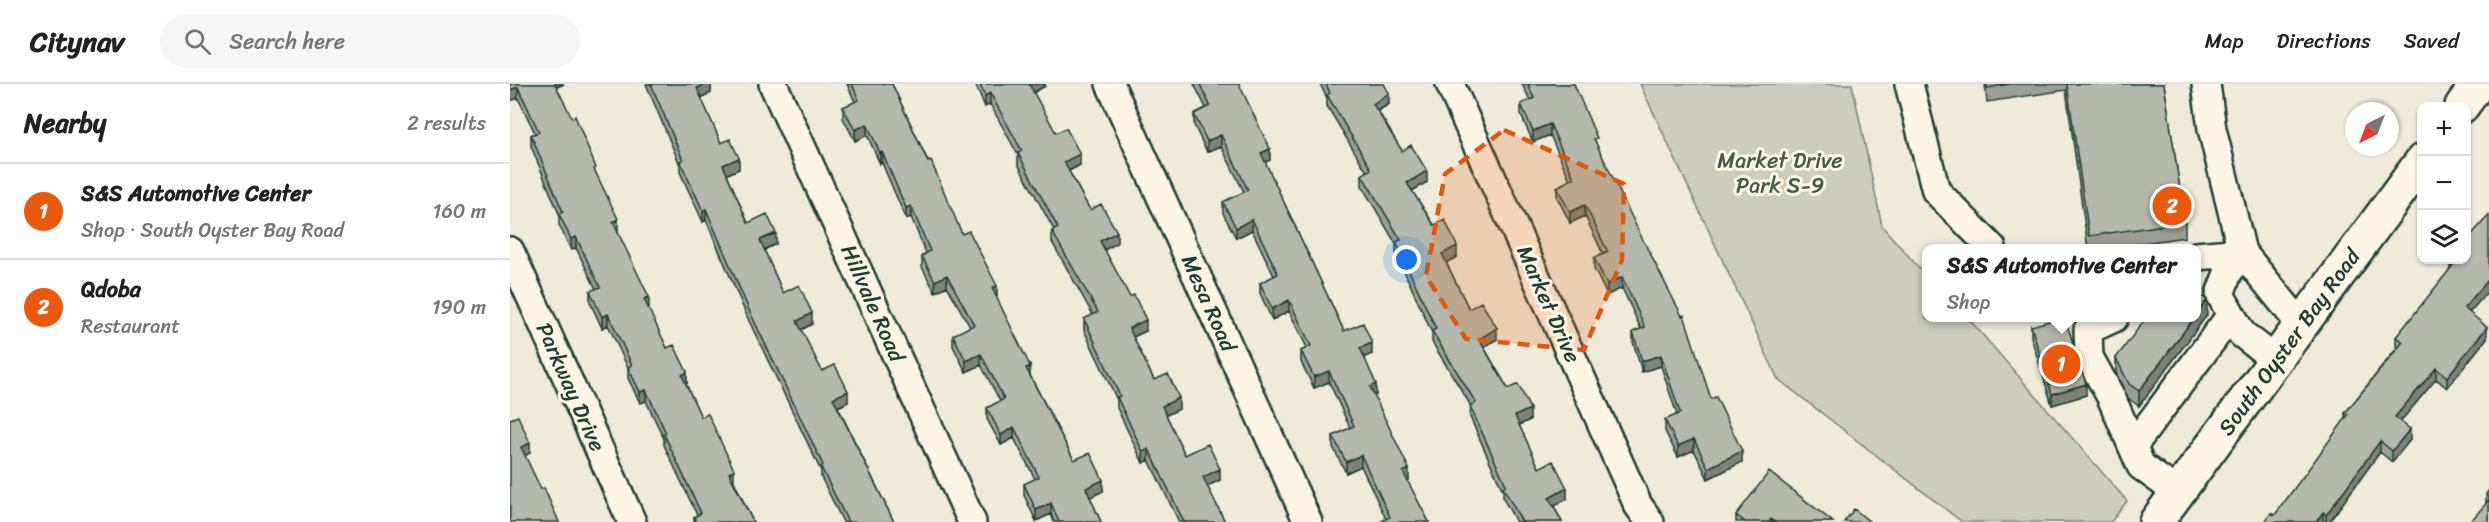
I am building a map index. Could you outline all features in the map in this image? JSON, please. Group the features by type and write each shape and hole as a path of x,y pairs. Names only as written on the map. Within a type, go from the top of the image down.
{"main road":[{"path":"2465,102 2478,84"},
{"name":"South Oyster Bay Road","path":"2156,522 2417,166"}],"street":[{"name":"Hillvale Road","path":"773,84 972,522"},
{"name":"Mesa Road","path":"1110,84 1308,522"},
{"name":"Market Drive","path":"1450,84 1638,504 1650,522"},
{"path":"1909,84 1936,191 1987,244"},
{"path":"2206,84 2212,129 2242,252 2301,325"},
{"path":"2201,256 2242,252"},
{"path":"2242,252 2228,273 2220,294 2242,334 2276,360"},
{"name":"Parkway Drive","path":"511,254 632,522"},
{"path":"2133,447 2231,315"},
{"path":"2105,322 2088,330 2089,357 2111,397 2141,466 2178,493"}],"highlighted area":[{"path":"1504,130 1624,184 1622,260 1584,350 1466,339 1426,276 1445,174"}],"green space":[{"name":"Market Drive Park S-9","path":"1640,84 1852,84 1882,226 1922,271 1922,322 1971,322 2127,501 2111,522 1962,522 1778,379"}],"building":[{"path":"510,84 555,84 572,118 575,116 596,168 594,169 618,219 613,222 649,297 644,299 667,348 674,345 687,372 682,375 701,417 708,414 734,470 729,473 753,522 696,522 694,517 701,513 646,390 640,392 628,367 632,365 608,314 602,317 590,291 600,287 576,237 571,239 559,214 563,212 531,135 539,132 518,87 510,90"},
{"path":"651,84 707,84 697,88 721,143 730,139 739,158 723,165 748,223 767,214 776,233 760,240 783,293 799,285 812,313 797,321 822,371 835,365 848,391 833,398 894,522 848,522 749,310 706,209 703,211 680,161 683,160"},
{"path":"852,84 892,84 928,162 931,161 962,234 969,231 997,286 992,288 1030,366 1026,368 1074,460 1090,453 1103,480 1086,488 1101,522 1059,522 1051,503 1036,510 1024,484 1039,477 1014,427 1001,435 987,408 1004,399 981,354 966,361 953,335 974,325 947,275 935,281 922,256 930,251 911,206 906,208 882,152 880,153 867,124 855,130 843,107 859,100"},
{"path":"980,84 1029,84 1056,133 1066,128 1080,154 1064,162 1090,210 1101,204 1117,232 1100,241 1130,297 1134,295 1146,320 1129,328 1154,380 1168,374 1179,398 1162,406 1185,455 1208,444 1220,469 1203,477 1225,522 1184,522 1149,449 1143,452 1084,319 1098,312 1052,231 1058,228 1018,153 1022,151 990,93 985,96"},
{"path":"1200,84 1239,84 1270,149 1261,153 1344,331 1363,323 1372,343 1360,348 1376,384 1370,387 1409,469 1403,472 1429,522 1380,522 1390,517 1361,455 1346,462 1333,436 1354,426 1329,371 1314,377 1301,351 1311,346 1289,300 1272,309 1260,283 1278,274 1252,219 1236,228 1223,202 1248,190 1221,135 1207,141 1194,114 1210,106"},
{"path":"1326,84 1384,84 1389,93 1373,104 1402,151 1411,145 1427,171 1407,183 1434,225 1445,220 1457,246 1442,254 1469,309 1481,302 1497,328 1479,339 1508,389 1518,384 1530,409 1515,416 1539,468 1553,461 1567,488 1549,498 1562,522 1522,522 1503,487 1506,485 1470,406 1476,403 1432,331 1436,329 1396,242 1401,240 1362,175 1371,169 1327,95 1330,93"},
{"path":"1528,84 1574,84 1597,138 1594,139 1641,236 1682,316 1684,315 1711,399 1716,397 1742,451 1708,468 1694,439 1678,446 1665,420 1680,413 1661,355 1642,361 1633,332 1645,327 1622,277 1607,284 1594,258 1608,252 1585,205 1570,212 1557,187 1574,178 1550,124 1533,131 1521,104 1534,98"},
{"path":"1987,84 2010,84 1987,88"},
{"path":"2067,84 2164,84 2185,222 2089,236"},
{"path":"2489,215 2489,279 2464,308 2487,327 2447,377 2436,368 2395,417 2410,429 2392,451 2380,441 2326,515 2323,512 2316,522 2265,522 2271,513 2275,515 2348,415 2345,413 2403,342 2396,337 2454,264 2471,264 2471,235"},
{"path":"2201,296 2207,300 2201,308"},
{"path":"2046,322 2066,322 2086,384 2052,394 2031,326"},
{"path":"2143,322 2191,322 2139,391 2129,384 2116,358"},
{"path":"518,416 530,443 521,447 541,489 544,488 559,522 511,522 510,520 510,419"},
{"path":"1769,472 1833,522 1775,522 1771,519 1769,522 1745,522 1736,515"},
{"path":"2489,500 2489,522 2470,522"},
{"path":"1854,509 1870,522 1844,522"}],"place":[{"name":"Qdoba","path":"2172,206"},
{"name":"S&S Automotive Center","path":"2061,364"}]}
